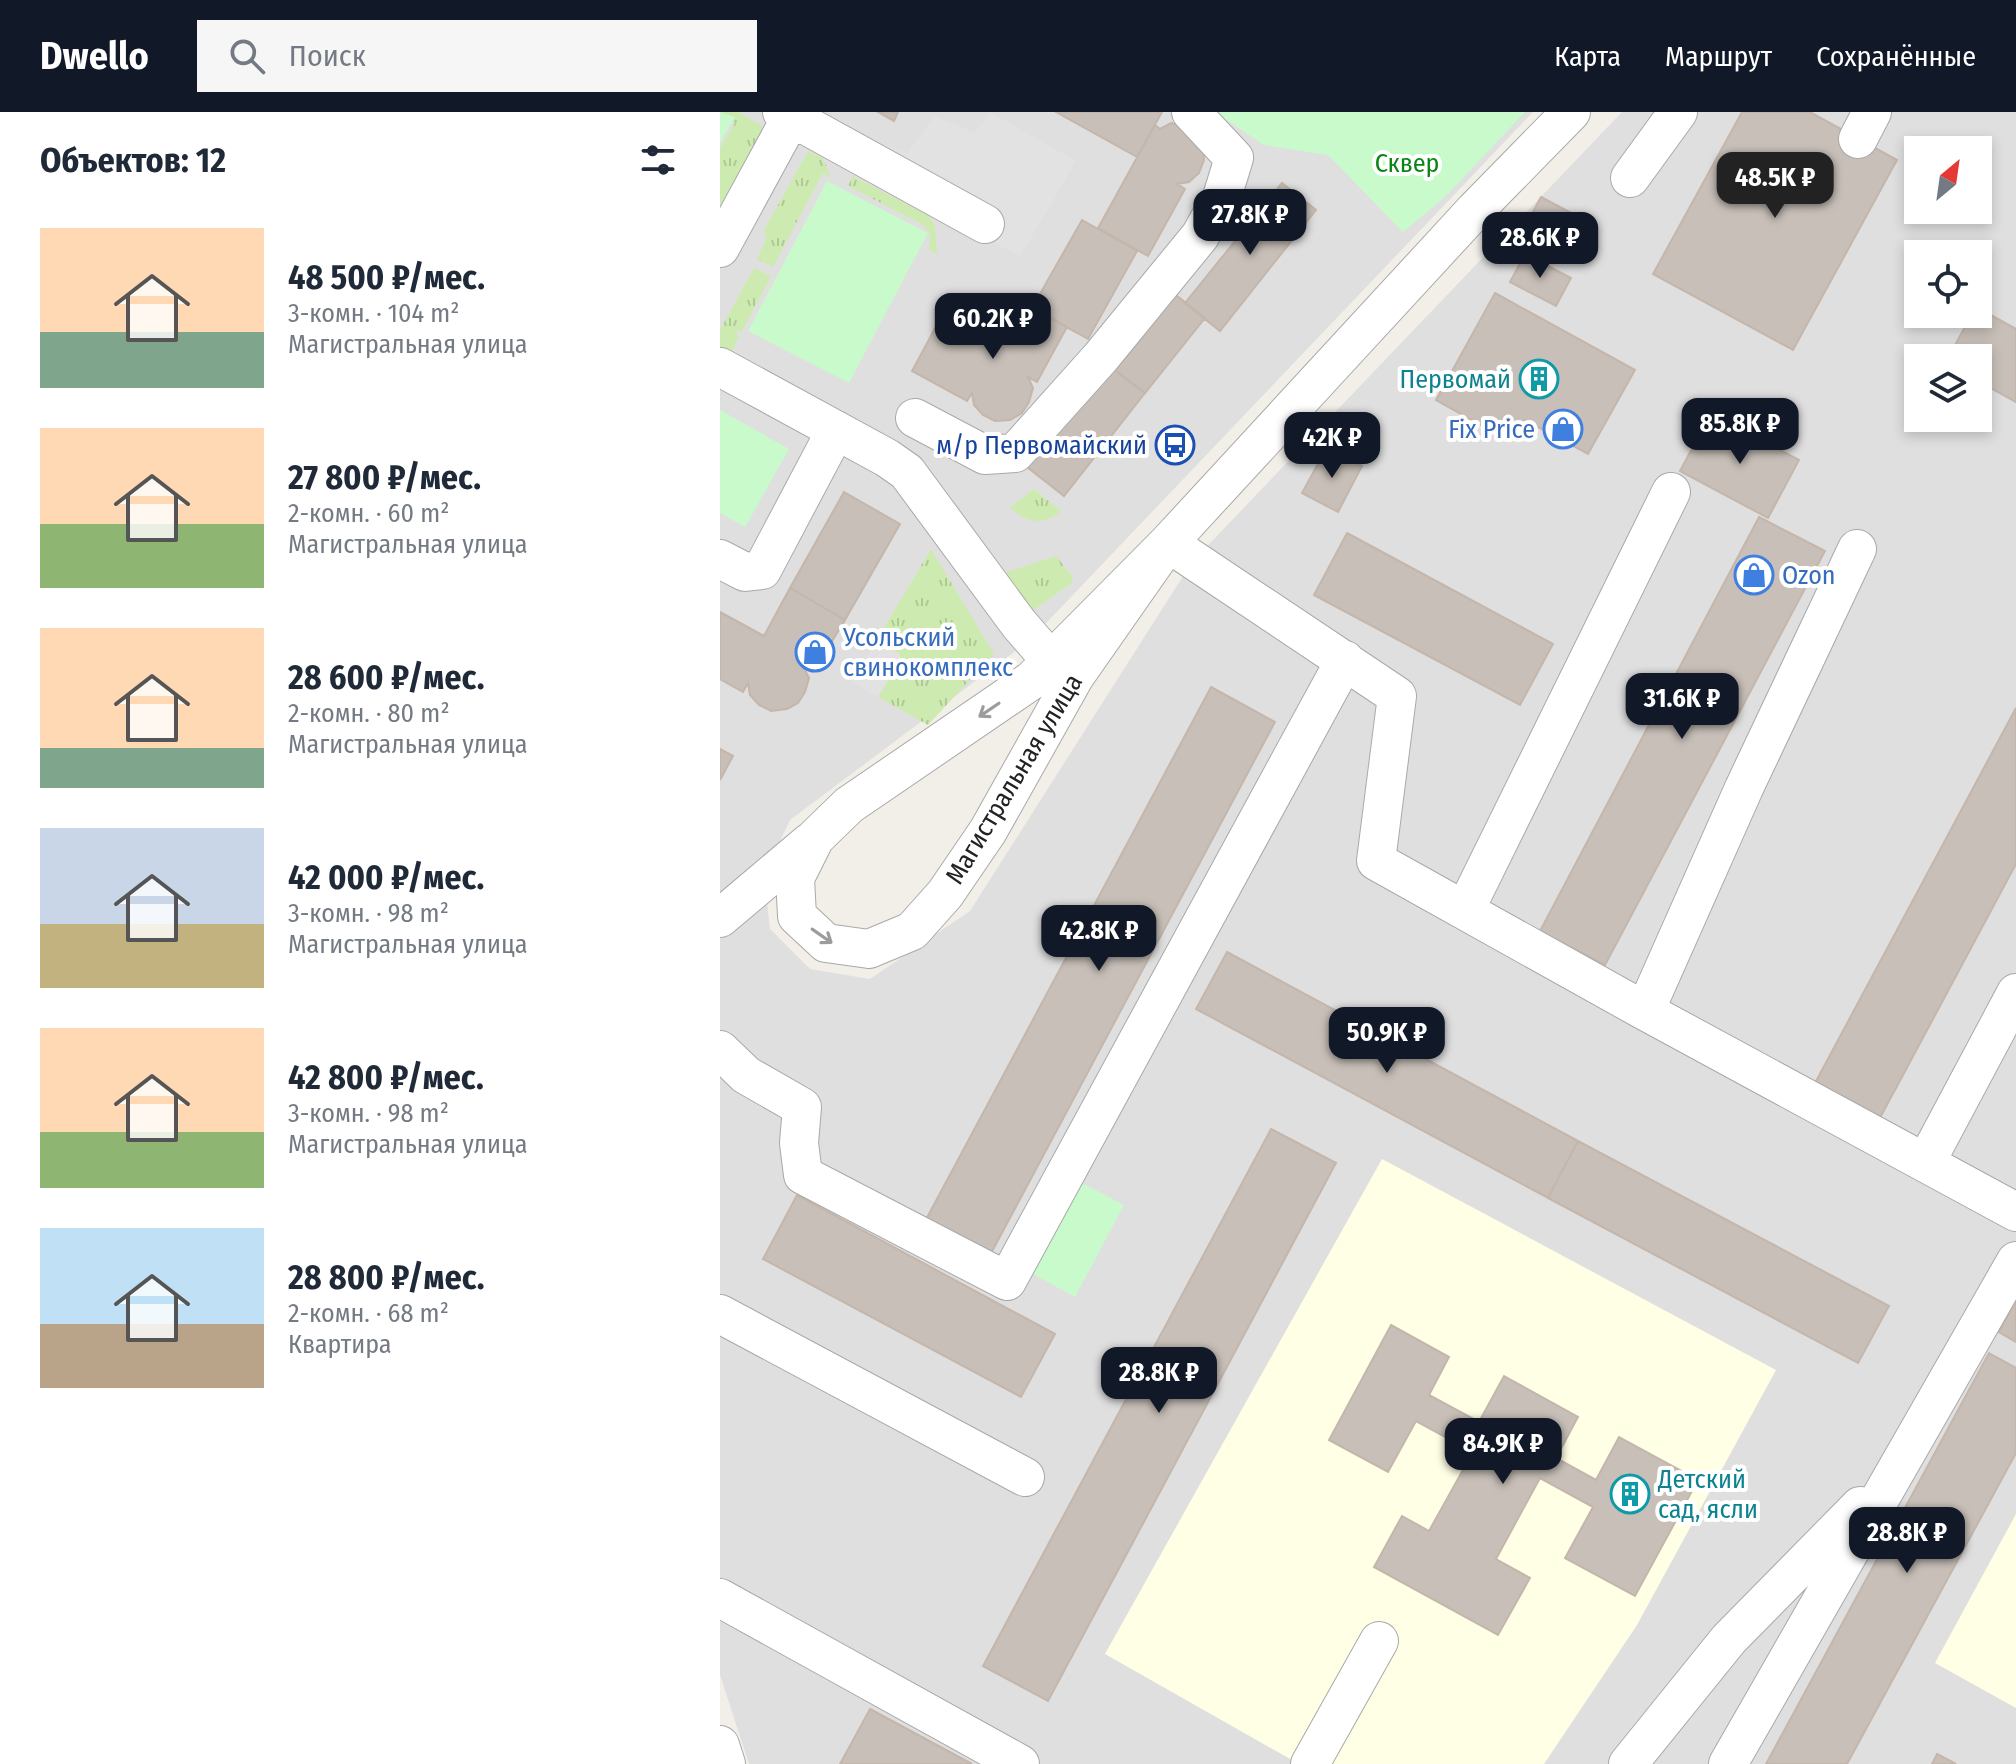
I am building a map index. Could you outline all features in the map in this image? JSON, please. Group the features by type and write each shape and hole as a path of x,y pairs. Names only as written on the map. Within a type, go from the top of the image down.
{"street":[{"path":"915,418 985,455 1015,453 1025,443 1101,357 1200,236 1222,197 1234,158 1191,112"},
{"name":"Магистральная улица","path":"1063,669 1032,680 849,805 815,838 795,878 797,916 826,943 869,949 912,931 945,894 988,831 1063,669 1168,543 1455,232 1571,112"},
{"path":"1630,178 1678,112"},
{"path":"720,248 789,114 985,224"},
{"path":"720,367 887,458 907,472 1019,624 1063,669"},
{"path":"720,559 745,572 762,570 836,430"},
{"path":"1465,910 1671,492"},
{"path":"1168,543 1397,696 1376,861 2016,1212"},
{"path":"1645,1011 1744,788 1857,549"},
{"path":"720,1050 746,1075 802,1107 799,1143 803,1175 1007,1281 1345,660"},
{"path":"720,918 815,838"},
{"path":"1926,1162 2016,993"},
{"path":"1728,1764 2016,1261"},
{"path":"720,1314 1025,1477"},
{"path":"1628,1764 1729,1639 1896,1470"},
{"path":"720,1598 1020,1764"},
{"path":"1310,1764 1379,1641"},
{"path":"720,1745 726,1764"}],"shaded area":[{"path":"720,112 1533,112 1030,640 790,820 764,875 770,929 810,969 870,979 970,911 1192,562 1622,112 2016,112 2016,1764 749,1764 720,1675"},
{"path":"990,112 1076,161 1020,257 811,139 820,123 908,153 934,116 975,133"},
{"path":"876,641 900,654 900,661 878,697 852,682"},
{"path":"1382,1159 1776,1370 1637,1625 1544,1764 1299,1764 1105,1654"},
{"path":"2016,1514 2016,1708 1935,1663"}],"green space":[{"path":"720,112 738,112 761,125 763,133 720,225 720,148 735,123"},
{"path":"720,112 735,117 720,143"},
{"name":"Сквер","path":"1215,112 1525,112 1445,197 1403,232 1328,155 1264,145"},
{"path":"808,151 823,158 831,179 823,173 773,267 757,259 766,238 764,230"},
{"path":"853,176 929,216 935,226 937,255 929,249 930,233 923,225 848,186"},
{"path":"827,181 928,233 849,383 748,331"},
{"path":"754,268 771,276 742,332 738,330 736,334 739,336 733,350 739,358 720,353 720,330"},
{"path":"720,410 789,449 745,527 720,513"},
{"path":"1034,489 1061,511 1048,519 1035,521 1010,507"},
{"path":"931,549 994,654 928,725 878,697 900,661 900,654 876,641"},
{"path":"985,553 991,553 1004,573 1056,556 1072,576 1072,583 1035,609 1025,611"},
{"path":"1076,1180 1124,1205 1075,1297 1028,1271"}],"building":[{"path":"878,112 898,112 894,121"},
{"path":"1056,112 1162,112 1137,157"},
{"path":"1742,112 1810,112 1897,160 1793,350 1653,274"},
{"path":"1171,123 1185,126 1203,145 1204,160 1199,173 1189,182 1177,184 1185,189 1148,256 1098,228 1155,125 1160,129"},
{"path":"1282,183 1316,210 1220,331 1185,303"},
{"path":"1541,197 1575,215 1564,235 1530,217"},
{"path":"1082,220 1137,251 1088,339 1032,308"},
{"path":"1525,254 1571,278 1556,306 1510,282"},
{"path":"1167,288 1205,318 1145,393 1107,364"},
{"name":"Первомай","path":"1495,293 1635,370 1588,454 1525,420 1495,433 1436,400"},
{"path":"1014,298 1067,327 1037,382 1028,377 1033,388 1022,413 1010,420 995,421 983,415 974,405 972,393 967,401 912,371 940,319 987,346"},
{"path":"1992,316 2016,329 2016,402 1992,389 1992,344 1956,344 1964,328 1992,328"},
{"path":"1107,364 1145,393 1064,496 1027,467"},
{"path":"1711,413 1799,460 1768,518 1680,471"},
{"path":"1327,447 1362,466 1338,512 1302,493"},
{"path":"844,492 900,524 845,620 790,588"},
{"path":"1759,517 1825,551 1605,965 1540,931"},
{"path":"1347,533 1553,644 1520,705 1314,595"},
{"path":"790,588 845,620 813,672 804,668 809,678 798,703 787,709 771,711 759,705 750,695 748,683 743,692 720,679 720,612 764,636"},
{"path":"1211,687 1275,722 988,1259 923,1225"},
{"path":"2016,708 2016,864 1880,1118 1815,1083"},
{"path":"720,749 733,756 720,780"},
{"path":"1227,952 1578,1141 1548,1198 1196,1009"},
{"path":"1271,1129 1336,1163 1048,1701 983,1666"},
{"path":"1578,1141 1889,1306 1858,1363 1548,1198"},
{"path":"797,1195 1055,1334 1021,1397 763,1259"},
{"path":"2016,1300 2016,1342 1999,1332"},
{"name":"Детский сад, ясли","path":"1391,1325 1449,1357 1429,1395 1479,1422 1504,1376 1578,1417 1556,1458 1596,1480 1619,1437 1698,1480 1635,1596 1565,1558 1593,1507 1540,1478 1496,1559 1530,1578 1498,1635 1374,1567 1402,1516 1429,1531 1473,1452 1416,1421 1388,1472 1329,1440"},
{"path":"1989,1353 2016,1368 2016,1453 1847,1764 1766,1764"},
{"path":"870,1709 972,1764 840,1764"},
{"path":"1937,1754 1956,1764 1932,1764"}],"place":[{"name":"Первомай","path":"1539,379"},
{"name":"Fix Price","path":"1563,429"},
{"name":"м/р Первомайский","path":"1175,445"},
{"name":"Ozon","path":"1754,575"},
{"name":"Усольский свинокомплекс","path":"815,652"},
{"name":"Детский сад, ясли","path":"1630,1494"}]}
